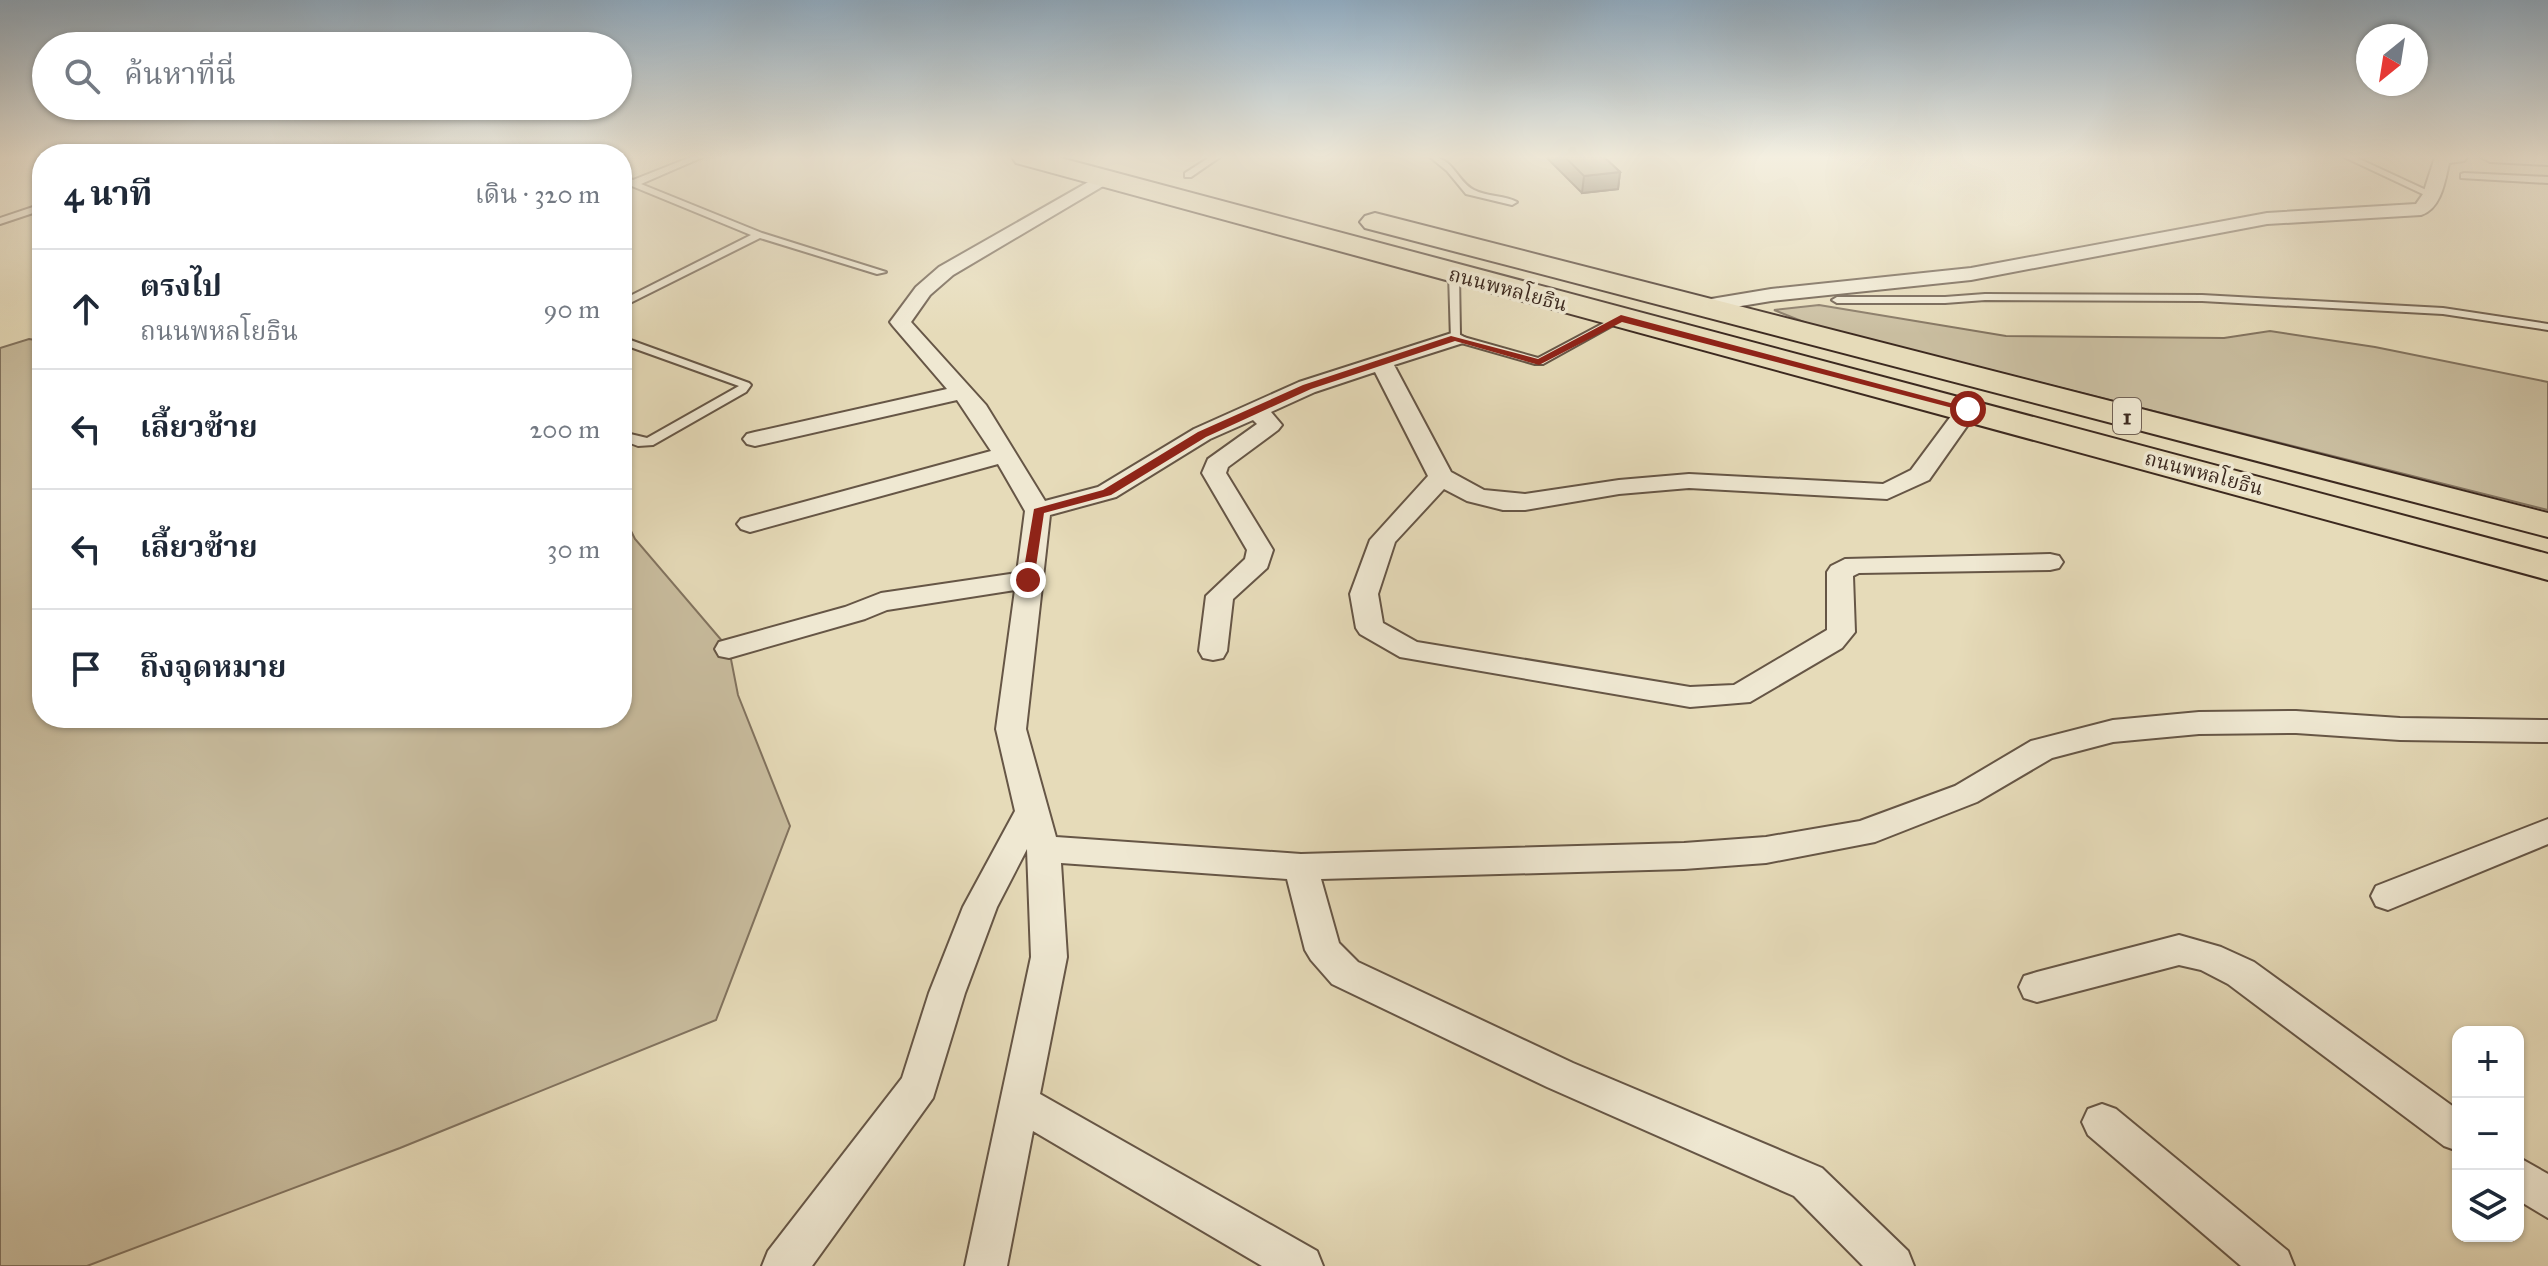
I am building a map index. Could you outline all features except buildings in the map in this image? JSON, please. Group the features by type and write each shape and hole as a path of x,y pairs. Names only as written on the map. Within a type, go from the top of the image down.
{"main road":[{"name":"ถนนพหลโยธิน","path":"1268,216 1454,274 1968,409 2548,567"},
{"name":"ถนนพหลโยธิน","path":"1350,216 2548,525"}],"street":[{"path":"986,1266 1049,957 1044,849 1031,811 1011,729 1038,511 978,410 900,322 923,291 946,271 1035,216"},
{"path":"1705,306 1757,295 1906,283 2074,257 2248,221 2319,216"},
{"path":"1038,511 1107,492 1202,434 1307,387 1455,338"},
{"path":"1382,363 1441,477 1476,496 1525,502 1619,487 1689,481 1887,492 1920,475 1968,409"},
{"path":"755,439 962,392"},
{"path":"1213,651 1220,596 1258,562 1260,550 1214,473 1217,464 1270,425 1257,409"},
{"path":"750,524 1004,455"},
{"path":"1441,477 1383,540 1364,594 1370,628 1410,650 1690,697 1740,695 1832,641 1841,632 1840,572 1854,565 2050,562"},
{"path":"729,649 855,613 881,602 1028,580"},
{"path":"1044,849 1301,867 1684,856 1766,850 1863,833 1966,794 2042,749 2113,731 2199,723 2296,722 2400,729 2548,731"},
{"path":"783,1266 919,1086 947,993 980,907 1031,811"},
{"path":"2388,896 2548,831"},
{"path":"1301,867 1323,950 1345,973 1560,1075 1808,1182 1893,1266"},
{"path":"2037,987 2179,950 2209,957 2241,973 2452,1129"},
{"path":"1020,1103 1302,1266"},
{"path":"2102,1122 2273,1266"},
{"path":"2524,1180 2548,1198"}],"lane":[{"path":"714,216 759,235 881,272"},
{"path":"632,299 759,235"},
{"path":"1454,274 1455,338 1539,362 1621,318"},
{"path":"1837,300 2202,298 2443,311 2548,327"},
{"path":"632,344 745,385 742,390 649,442 632,440"}],"shaded area":[{"path":"1819,305 2006,336 2224,338 2270,331 2375,347 2548,382 2548,510 1814,326 1774,310"},
{"path":"32,339 32,728 632,728 632,533 729,649 738,695 790,826 716,1020 400,1148 87,1266 0,1266 0,348"}],"route":[{"path":"1028,580 1038,511 1107,492 1202,434 1307,387 1455,338 1539,362 1621,318 1968,409"}]}
